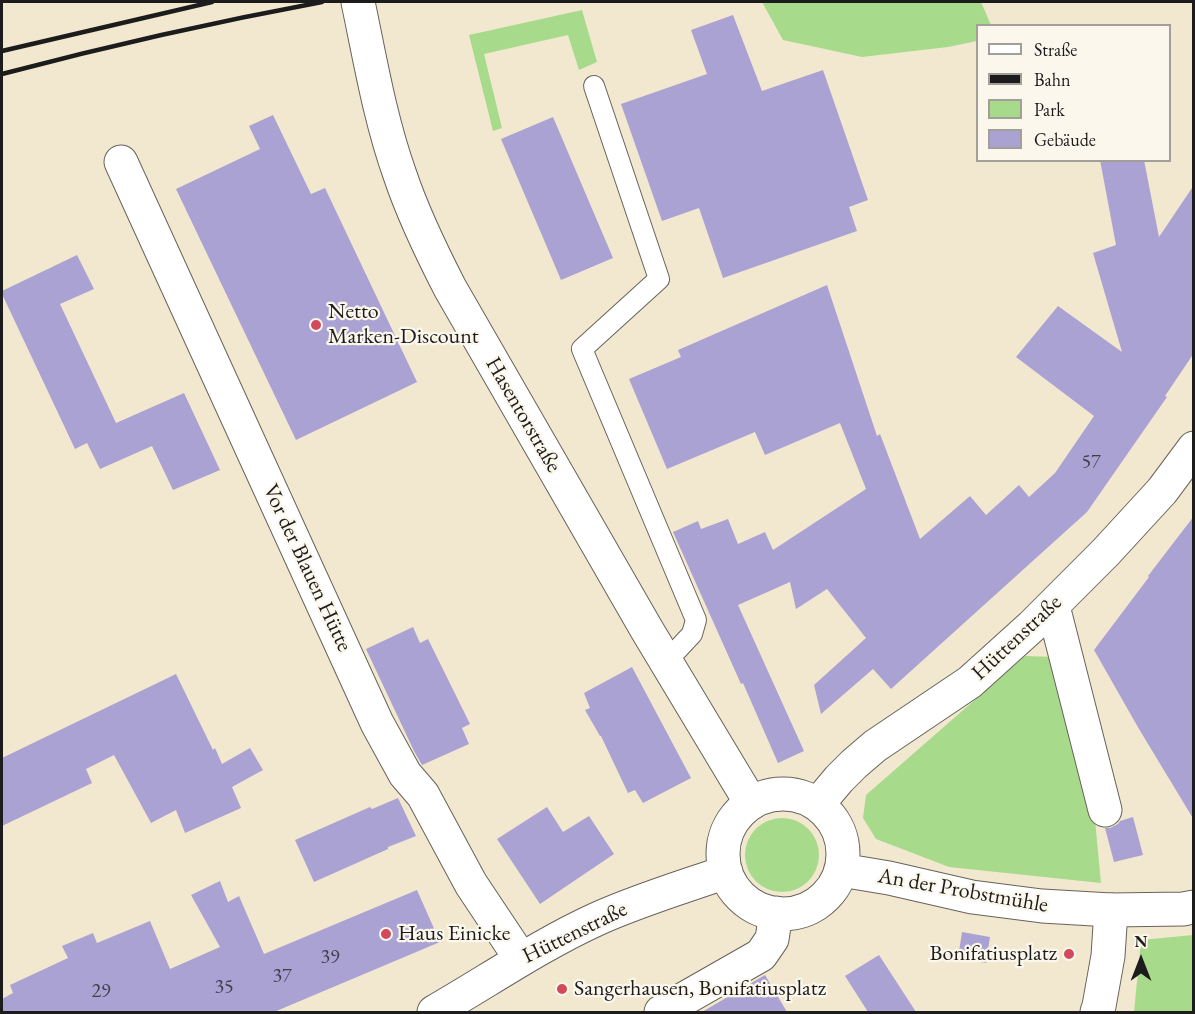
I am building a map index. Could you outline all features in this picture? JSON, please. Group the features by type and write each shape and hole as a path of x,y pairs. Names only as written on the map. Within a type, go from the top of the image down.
{"street":[{"name":"Hasentorstraße","path":"358,2 370,63 399,174 434,256 450,288 664,658 751,803"},
{"name":"Vor der Blauen Hütte","path":"121,162 377,723 405,774 423,795 471,884 521,959"},
{"name":"Hüttenstraße","path":"818,804 839,779 875,746 970,682 1053,606 1106,553 1162,491 1194,448"},
{"path":"1053,606 1106,810"},
{"path":"773,794 797,795 818,804 833,819 838,828 843,849 841,870 833,888 818,903 799,912 776,914 745,900 730,883 723,853 727,833 736,816 761,797 773,794"},
{"name":"An der Probstmühle","path":"841,870 981,898 1042,906 1111,910 1194,907"},
{"name":"Hüttenstraße","path":"434,1012 521,959 576,929 622,908 726,872"},
{"path":"1097,1012 1108,956 1111,910"},
{"path":"661,1012 761,955 772,939 776,914"}],"lane":[{"path":"594,86 659,279 582,349 696,620 692,634 678,649 664,658"}],"green space":[{"path":"762,2 981,2 991,24 976,24 976,41 948,47 862,57 783,40"},
{"path":"582,10 597,62 579,70 568,35 484,54 502,128 493,131 469,35"},
{"path":"1025,656 1057,657 1095,820 1101,883 949,867 876,839 863,818 866,795"},
{"path":"775,818 789,818 803,824 813,834 819,848 819,862 813,876 803,886 789,892 775,892 761,886 751,876 745,862 745,848 751,834 761,824"},
{"path":"1193,935 1193,1012 1134,1012 1141,940"}],"building":[{"path":"733,15 762,91 823,70 868,200 849,207 857,231 723,278 699,208 662,221 621,104 707,74 691,30"},
{"name":"Netto Marken-Discount","path":"273,115 311,194 325,188 417,382 296,440 176,189 260,149 249,126"},
{"path":"553,117 613,258 561,280 501,139"},
{"path":"1100,162 1144,162 1159,237 1194,185 1194,353 1165,396 1167,397 1087,512 891,689 873,669 821,714 814,685 866,638 827,589 796,609 790,582 738,605 804,751 778,763 673,532 698,521 701,529 728,519 738,544 765,532 773,550 866,489 840,423 765,455 755,432 667,469 629,379 681,357 678,350 827,285 877,436 880,434 920,539 970,496 986,515 1019,485 1029,497 1055,473 1094,416 1016,357 1058,306 1122,352 1093,253 1116,245"},
{"path":"77,255 94,289 60,304 116,423 184,393 220,470 173,490 152,446 100,469 87,443 75,449 2,291"},
{"path":"1194,516 1194,820 1094,650"},
{"path":"413,627 420,643 428,639 470,724 462,728 469,744 422,765 366,649"},
{"path":"632,667 691,778 643,803 635,790 628,793 601,736 585,710 590,708 584,693"},
{"path":"176,674 222,764 250,748 263,770 232,787 241,808 185,833 176,810 151,823 114,755 86,769 92,783 2,826 2,758"},
{"path":"398,798 416,836 314,882 295,840 370,807 372,809"},
{"path":"547,807 563,832 589,816 614,854 540,904 497,839"},
{"path":"1133,817 1143,855 1114,862 1105,828 1110,828 1120,821"},
{"path":"220,881 228,902 239,896 264,954 417,890 440,942 274,1012 2,1012 2,999 13,993 10,985 68,958 62,946 93,933 97,943 150,921 170,969 220,947 191,895"},
{"path":"962,932 990,937 986,963 958,958"},
{"path":"879,955 916,1012 868,1012 845,976"},
{"path":"765,975 787,1012 702,1012"}],"railway":[{"path":"2,51 212,2"},
{"path":"2,74 161,35 322,2"}],"place":[{"name":"Netto Marken-Discount","path":"316,325"},
{"name":"Haus Einicke","path":"386,934"},
{"name":"Bonifatiusplatz","path":"1069,954"},
{"name":"Sangerhausen, Bonifatiusplatz","path":"562,989"}]}
